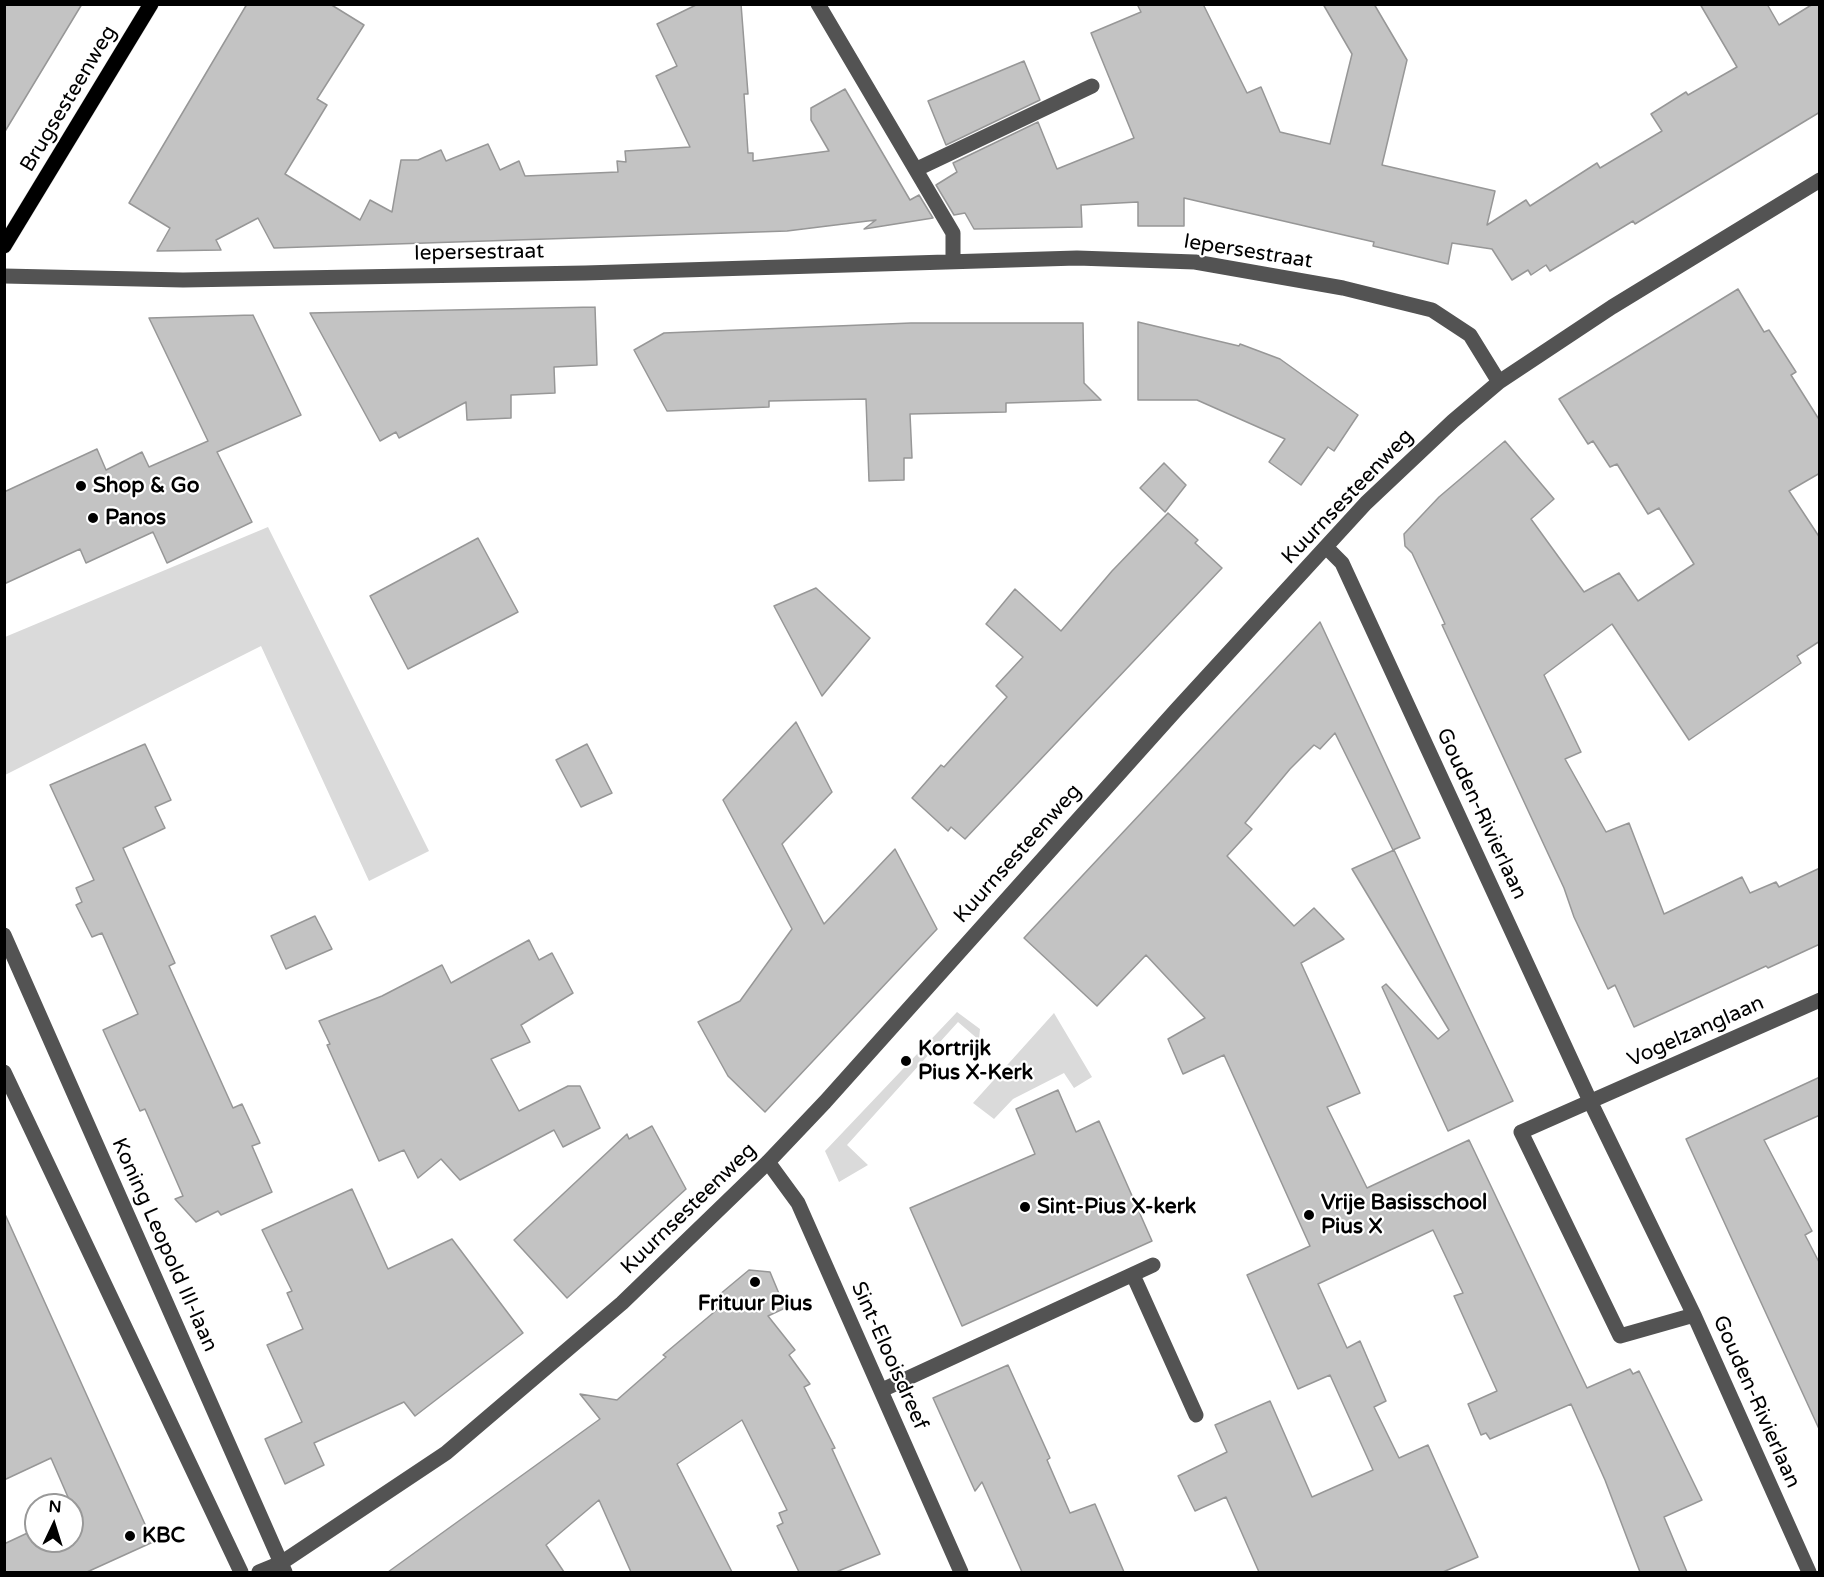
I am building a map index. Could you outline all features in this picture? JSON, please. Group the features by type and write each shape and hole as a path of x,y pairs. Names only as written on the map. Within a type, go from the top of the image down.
{"main road":[{"name":"Brugsesteenweg","path":"4,246 151,4"}],"street":[{"path":"818,4 953,233 953,261"},
{"path":"917,169 1092,86"},
{"name":"Kuurnsesteenweg","path":"259,1572 283,1568 446,1453 622,1303 768,1162 825,1102 1177,709 1366,503 1453,421 1500,382 1612,307 1820,180"},
{"name":"Iepersestraat","path":"4,276 195,280 573,273 1077,258 1195,262 1343,288 1432,310 1470,335 1500,382"},
{"name":"Gouden-Rivierlaan","path":"1326,548 1342,563 1591,1103 1694,1315 1809,1572"},
{"name":"Koning Leopold III-laan","path":"4,935 283,1568"},
{"name":"Vogelzanglaan","path":"1591,1103 1820,1000"},
{"path":"4,1072 241,1572"},
{"name":"Gouden-Rivierlaan","path":"1591,1103 1521,1132 1615,1326 1620,1336 1694,1315"},
{"name":"Sint-Elooisdreef","path":"768,1162 798,1203 961,1572"},
{"path":"882,1390 1153,1265"},
{"path":"1133,1275 1196,1415"}],"shaded area":[{"path":"268,527 429,851 369,881 261,646 5,775 5,637"},
{"path":"957,1012 980,1029 979,1040 958,1022 847,1145 868,1165 839,1182 825,1151"},
{"path":"1054,1013 1092,1077 1074,1088 1064,1073 1013,1099 994,1119 973,1103"}],"building":[{"path":"4,4 82,4 4,133"},
{"path":"247,4 330,4 364,25 317,99 327,105 285,174 360,220 370,200 392,212 401,160 418,160 441,150 446,161 488,144 500,170 519,161 525,176 618,172 617,161 626,162 625,151 690,147 656,76 677,66 657,24 698,4 741,4 748,94 744,94 748,153 753,153 753,161 829,151 811,120 811,108 845,89 910,200 919,195 933,218 864,229 876,220 787,231 274,248 258,218 216,240 221,250 157,251 170,228 129,203"},
{"path":"1137,4 1203,4 1247,93 1261,87 1280,132 1330,144 1352,54 1323,4 1374,4 1407,60 1382,165 1495,191 1487,225 1526,200 1530,206 1597,163 1600,168 1662,131 1651,114 1686,92 1688,95 1737,67 1700,4 1767,4 1779,25 1813,4 1820,4 1820,112 1635,224 1633,221 1550,271 1546,265 1531,275 1528,270 1512,280 1492,249 1452,243 1448,264 1373,246 1374,242 1184,198 1184,226 1138,226 1138,202 1081,205 1082,227 974,229 965,213 954,215 936,185 957,172 953,163 1038,122 1057,169 1134,138 1091,33 1141,12"},
{"path":"1024,61 1040,100 946,145 928,101"},
{"path":"1738,289 1764,332 1769,330 1796,372 1791,375 1820,421 1820,473 1789,491 1820,538 1820,641 1797,656 1801,663 1689,740 1612,624 1544,675 1581,752 1565,759 1606,832 1629,823 1664,914 1742,877 1750,893 1776,882 1779,887 1820,868 1820,944 1768,968 1766,966 1634,1027 1615,985 1608,989 1574,917 1564,888 1442,625 1445,624 1412,553 1405,546 1404,534 1439,497 1505,441 1554,499 1531,519 1584,592 1619,573 1638,601 1694,564 1659,508 1648,514 1617,464 1610,467 1593,441 1588,444 1559,399"},
{"path":"595,307 597,365 554,367 555,393 511,395 511,418 467,420 466,402 399,438 396,432 380,441 310,313"},
{"path":"253,315 301,415 217,452 252,522 167,563 153,532 86,563 80,549 4,584 4,492 97,449 106,470 142,452 149,467 208,441 149,318"},
{"path":"1138,322 1239,346 1240,344 1280,359 1358,415 1334,451 1328,447 1301,485 1269,462 1285,439 1197,400 1138,400"},
{"path":"911,323 1083,323 1084,383 1101,400 1006,403 1006,412 910,414 912,458 904,458 904,480 869,481 866,399 769,401 769,407 667,411 634,350 664,333"},
{"path":"1164,463 1186,485 1165,512 1140,488"},
{"path":"1168,513 1198,540 1195,543 1222,568 965,839 951,827 948,831 912,798 941,765 944,767 1007,697 996,686 1023,657 986,624 1015,589 1061,631 1112,571"},
{"path":"478,538 518,612 408,669 370,596"},
{"path":"816,588 870,638 822,696 774,606"},
{"path":"1320,622 1420,838 1393,850 1335,733 1320,749 1314,745 1290,769 1245,823 1252,829 1227,856 1294,926 1314,908 1344,939 1301,963 1360,1093 1327,1107 1367,1188 1469,1140 1587,1388 1630,1369 1633,1374 1639,1371 1702,1500 1664,1517 1687,1572 1640,1572 1605,1480 1571,1404 1490,1439 1486,1433 1481,1435 1468,1404 1497,1391 1454,1296 1463,1293 1433,1230 1318,1284 1347,1348 1360,1341 1386,1401 1374,1407 1399,1458 1428,1445 1478,1557 1443,1572 1259,1572 1226,1497 1195,1511 1178,1476 1227,1452 1215,1425 1270,1401 1312,1497 1373,1470 1330,1375 1298,1389 1247,1275 1310,1246 1224,1055 1183,1074 1168,1039 1205,1018 1146,955 1097,1006 1024,938"},
{"path":"796,722 832,792 782,844 824,924 895,849 937,929 765,1112 728,1076 698,1022 740,1001 792,929 723,800"},
{"path":"145,744 171,800 155,807 165,828 123,848 175,963 169,966 233,1108 242,1104 260,1143 252,1146 272,1192 221,1215 218,1211 196,1222 175,1199 183,1196 145,1109 140,1111 103,1030 138,1014 102,933 92,937 76,905 82,902 76,888 94,880 50,785"},
{"path":"587,744 612,793 581,807 556,760"},
{"path":"1394,850 1513,1101 1448,1131 1382,987 1386,984 1438,1039 1449,1030 1352,869"},
{"path":"315,916 332,949 286,969 271,936"},
{"path":"529,940 539,960 552,953 573,993 521,1025 530,1042 491,1059 519,1111 568,1086 580,1086 600,1128 563,1147 554,1130 460,1180 441,1159 418,1178 404,1150 379,1161 327,1045 330,1044 319,1021 382,996 442,965 451,983"},
{"path":"1820,1077 1820,1115 1764,1140 1812,1231 1805,1235 1820,1264 1820,1431 1686,1139"},
{"name":"Sint-Pius X-kerk","path":"1058,1090 1076,1132 1099,1121 1152,1241 962,1326 910,1208 1035,1154 1016,1109"},
{"path":"652,1126 686,1189 567,1298 514,1240 627,1134 629,1139"},
{"path":"352,1189 388,1269 452,1239 523,1333 415,1416 404,1402 314,1443 324,1465 285,1484 265,1439 302,1422 267,1345 303,1329 287,1293 292,1291 262,1230"},
{"path":"4,1212 153,1542 87,1572 4,1572 4,1544 24,1535 24,1553 84,1553 84,1493 66,1493 51,1458 4,1480"},
{"path":"749,1270 770,1272 785,1308 768,1316 795,1350 789,1355 810,1384 804,1387 835,1448 832,1449 880,1554 836,1572 799,1572 777,1526 783,1523 779,1513 787,1510 742,1420 677,1464 732,1572 631,1572 599,1500 546,1545 564,1572 388,1572 600,1419 580,1394 617,1400 666,1357 663,1355 719,1308 713,1300"},
{"path":"1008,1365 1050,1458 1047,1460 1070,1513 1095,1504 1124,1572 1022,1572 982,1482 975,1491 933,1398"}],"place":[{"name":"Shop & Go","path":"81,486"},
{"name":"Panos","path":"93,518"},
{"name":"Kortrijk Pius X-Kerk","path":"906,1061"},
{"name":"Sint-Pius X-kerk","path":"1025,1207"},
{"name":"Vrije Basisschool Pius X","path":"1309,1215"},
{"name":"Frituur Pius","path":"755,1282"},
{"name":"KBC","path":"130,1536"}]}
